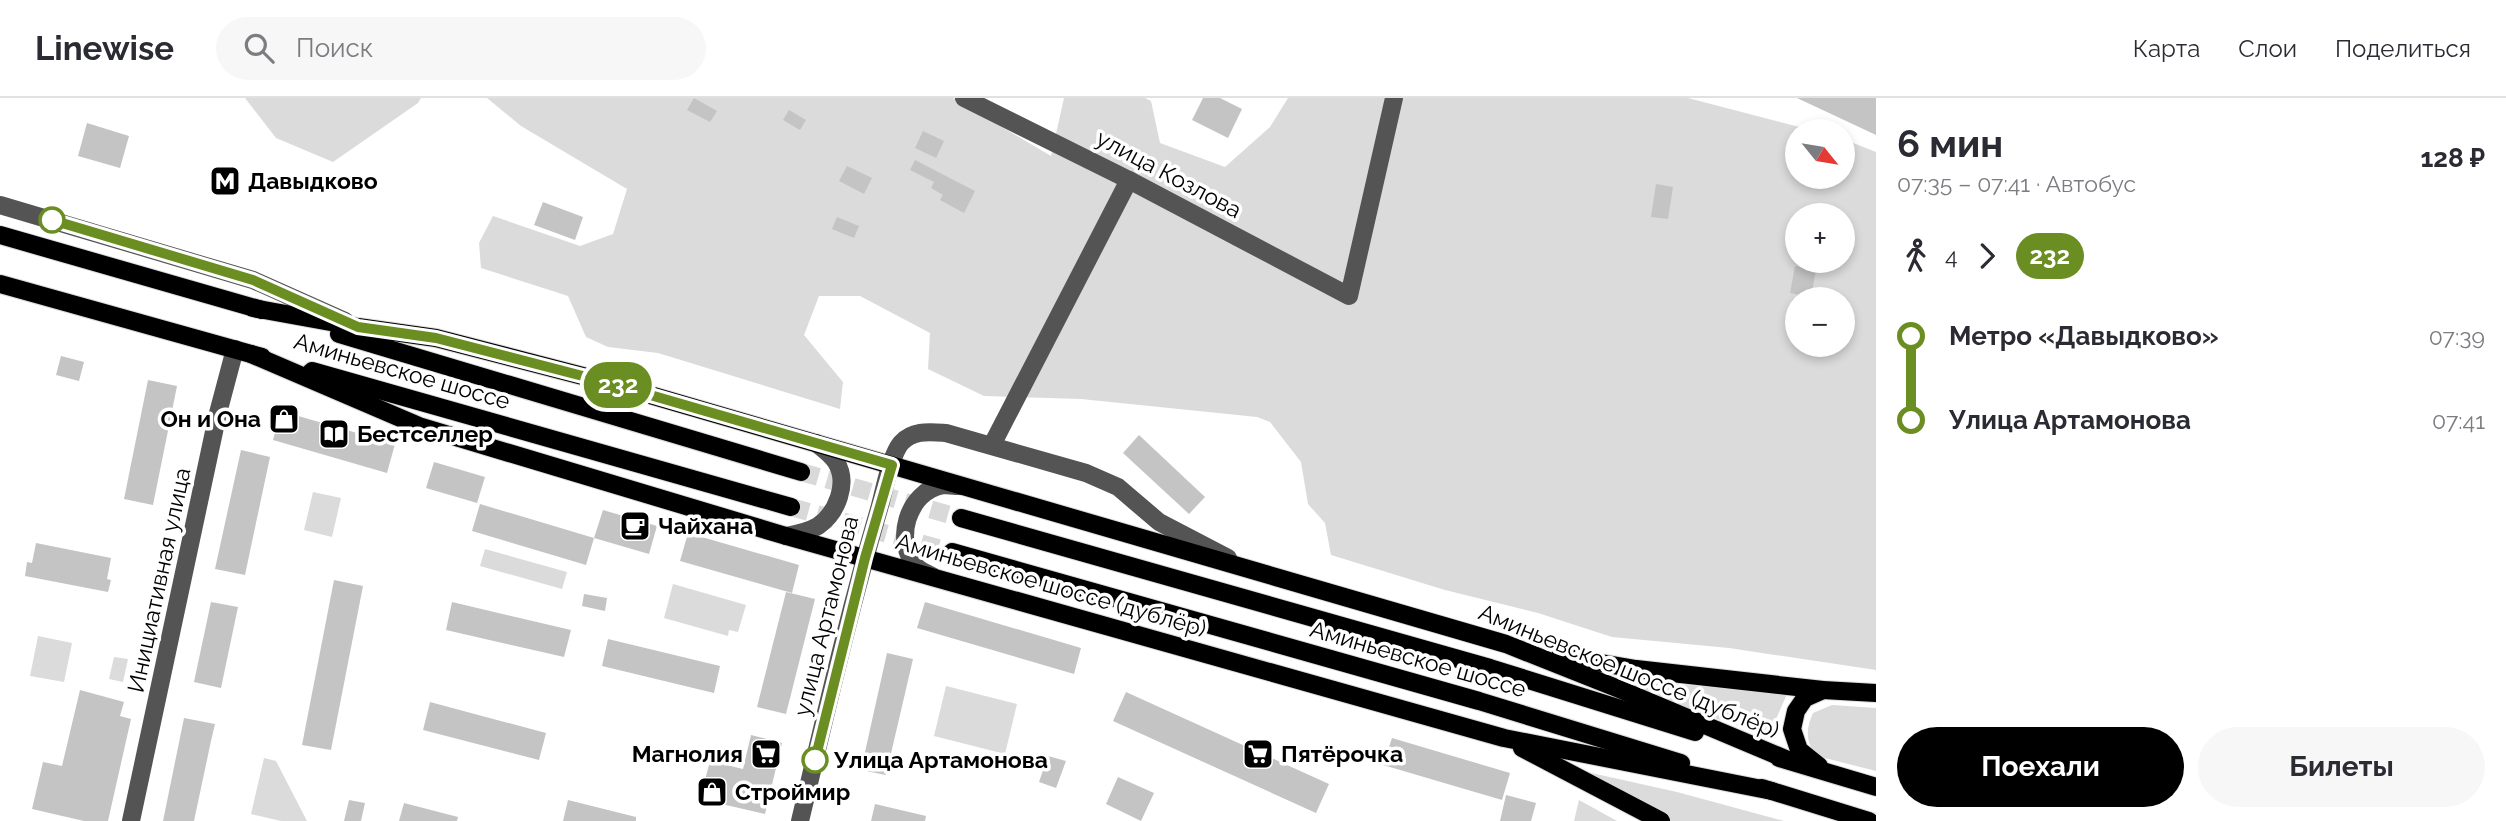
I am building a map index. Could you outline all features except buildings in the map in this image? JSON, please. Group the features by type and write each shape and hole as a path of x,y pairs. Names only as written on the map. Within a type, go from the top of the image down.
{"main road":[{"name":"Аминьевское шоссе","path":"0,235 801,472"},
{"name":"Аминьевское шоссе","path":"0,284 791,507"},
{"name":"Аминьевское шоссе (дублёр)","path":"253,308 436,338 602,381 1248,568 1506,644 1788,760"},
{"name":"Аминьевское шоссе (дублёр)","path":"243,352 419,426 786,536 1504,738 1772,791"},
{"name":"Аминьевское шоссе","path":"961,518 1490,668 1876,787"},
{"name":"Аминьевское шоссе","path":"952,552 1479,701 1869,821"},
{"path":"1506,644 1622,667 1823,690 1876,693"},
{"path":"1823,690 1805,698 1796,711 1792,729 1799,750 1832,773"},
{"path":"1504,738 1661,821"}],"street":[{"name":"улица Козлова","path":"964,98 1129,180 1349,296 1394,98"},
{"path":"992,445 1129,180"},
{"name":"Аминьевское шоссе (дублёр)","path":"0,205 253,280 358,327"},
{"name":"Инициативная улица","path":"131,821 218,413 243,352"},
{"name":"улица Артамонова","path":"800,821 865,558 899,445 907,438 922,431 946,433 1086,473 1118,487 1159,522 1248,568"},
{"path":"786,536 803,533 819,525 831,513 839,497 841,480 837,463 816,443"},
{"path":"936,578 919,569 909,555 905,538 907,520 915,505 927,492 943,485 963,486"}],"shaded area":[{"path":"245,98 421,98 418,103 333,162 276,138"},
{"path":"487,98 953,98 1051,156 1064,98 1145,98 1151,101 1160,143 1225,167 1270,127 1288,98 1688,98 1785,123 1785,189 1855,189 1855,144 1876,152 1876,670 1729,648 1612,637 1538,613 1445,590 1331,555 1325,523 1308,504 1301,462 1270,422 1257,417 1081,399 984,396 928,369 930,333 860,296 819,296 804,335 843,382 840,409 658,353 608,347 586,337 568,296 481,268 479,243 493,216 580,246 613,234 627,189 521,126"},
{"path":"313,492 341,498 332,537 304,530"},
{"path":"485,549 567,572 562,589 480,566"},
{"path":"673,584 746,605 738,632 729,630 728,636 664,618"},
{"path":"38,636 72,643 64,682 30,676"},
{"path":"114,657 128,659 123,682 109,679"},
{"path":"1613,680 1779,691 1787,694 1776,719 1776,739 1610,682"},
{"path":"946,686 1017,704 1005,754 934,736"},
{"path":"1832,705 1876,708 1876,771 1817,756 1813,751 1808,730 1813,713"},
{"path":"264,758 276,761 307,821 281,821 251,814"},
{"path":"1578,770 1677,792 1784,821 1671,821"},
{"path":"1579,800 1617,821 1574,821"}],"tunnel":[{"path":"801,472 961,518"},
{"path":"791,507 952,552"}],"bus line":[{"name":"232","path":"52,220 253,280 358,327 436,338 602,381 892,465 865,558 815,760"}],"place":[{"name":"Давыдково","path":"225,181"},
{"name":"Он и Она","path":"284,419"},
{"name":"Бестселлер","path":"334,434"},
{"name":"Чайхана","path":"635,526"},
{"name":"Магнолия","path":"766,754"},
{"name":"Пятёрочка","path":"1258,754"},
{"name":"Улица Артамонова","path":"815,760"},
{"name":"Строймир","path":"712,792"}]}
